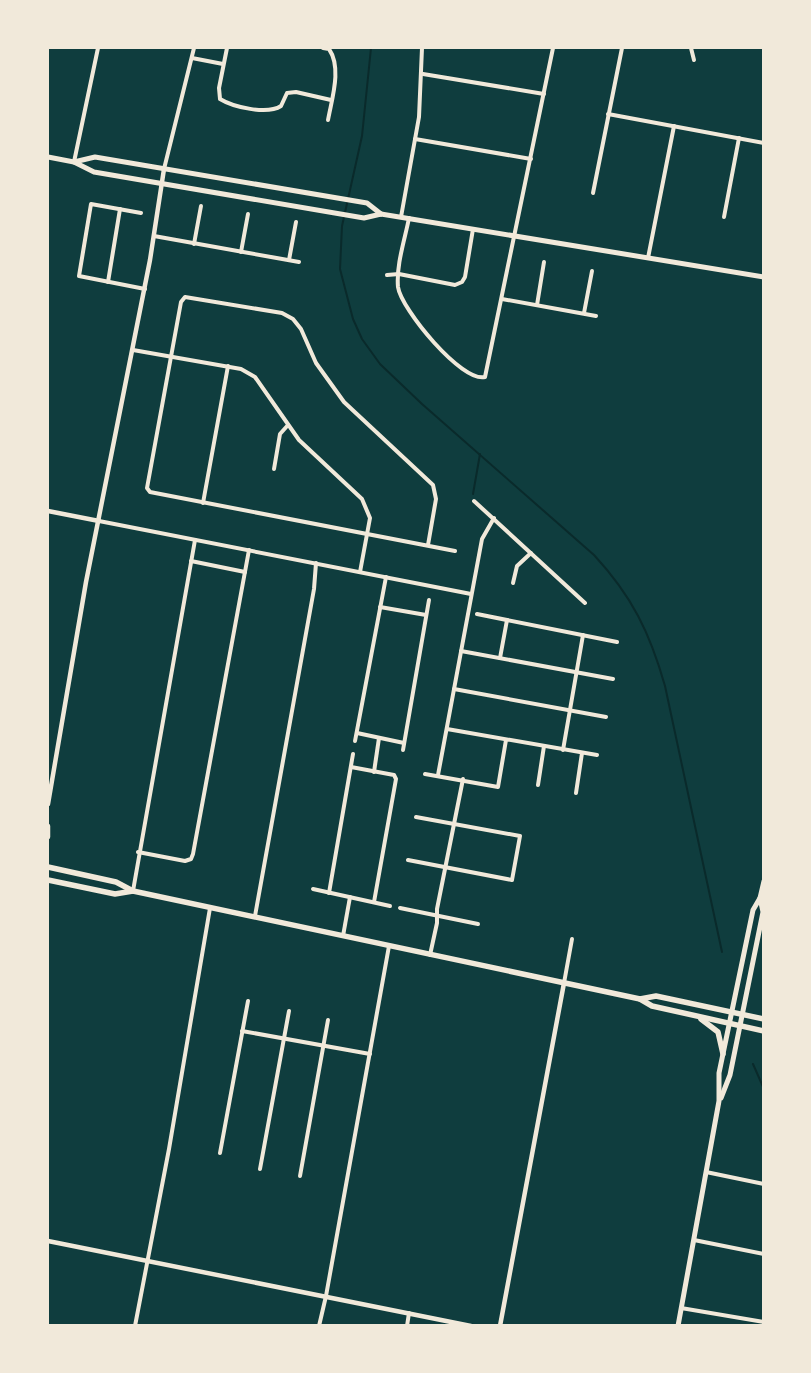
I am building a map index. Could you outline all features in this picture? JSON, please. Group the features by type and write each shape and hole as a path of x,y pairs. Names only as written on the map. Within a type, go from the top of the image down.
{"main road":[{"path":"48,157 74,162 94,172 320,211 364,218 382,214 409,218 764,277"},
{"path":"74,162 95,158 323,196 367,204 382,214"},
{"path":"48,867 116,882 133,891 640,999 652,1006 764,1031"},
{"path":"48,880 115,894 133,891"},
{"path":"678,1326 720,1101 730,1075 741,1026 763,912 764,881"},
{"path":"720,1101 720,1073 723,1054 753,910 762,898"},
{"path":"640,999 656,996 764,1019"},
{"path":"698,1016 718,1032 723,1054"}],"street":[{"path":"74,162 98,48"},
{"path":"48,804 86,582 100,521 145,289 164,170 194,48"},
{"path":"227,48 219,94 220,99 226,103 270,111 280,106 287,93 296,92 331,100"},
{"path":"323,48 329,49 335,58 328,120"},
{"path":"401,217 415,139 422,74 422,48"},
{"path":"409,218 398,285 403,300 437,346 472,376 485,377 553,48"},
{"path":"592,193 622,48"},
{"path":"692,48 694,60"},
{"path":"192,58 224,64"},
{"path":"422,74 544,94"},
{"path":"608,114 764,143"},
{"path":"648,258 674,126"},
{"path":"724,217 739,138"},
{"path":"415,139 531,159"},
{"path":"141,213 91,204 79,276 145,289"},
{"path":"194,244 201,206"},
{"path":"108,282 120,209"},
{"path":"241,252 248,214"},
{"path":"289,260 296,222"},
{"path":"386,274 399,274 455,285 462,282 473,229"},
{"path":"154,236 299,262"},
{"path":"537,305 544,262"},
{"path":"584,313 592,271"},
{"path":"428,546 436,499 433,484 344,402 316,363 301,329 293,319 282,313 185,297 181,302 170,356 147,488 155,494 367,534 428,546 455,551"},
{"path":"502,299 596,316"},
{"path":"133,350 228,366 241,369 255,377 288,425 318,459 362,499 370,518 360,572"},
{"path":"203,503 228,366"},
{"path":"274,469 280,434 288,425"},
{"path":"474,501 584,604"},
{"path":"48,511 471,594"},
{"path":"438,775 482,539 494,518"},
{"path":"133,891 138,852 195,540"},
{"path":"138,852 185,861 191,859 249,550"},
{"path":"513,583 517,566 531,554"},
{"path":"191,561 244,572"},
{"path":"255,916 314,590 316,564"},
{"path":"355,741 386,577"},
{"path":"402,750 430,600"},
{"path":"380,607 426,615"},
{"path":"476,614 617,642"},
{"path":"500,658 507,620"},
{"path":"562,750 583,635"},
{"path":"461,651 613,679"},
{"path":"454,689 606,717"},
{"path":"447,729 562,750 597,754"},
{"path":"357,733 404,743"},
{"path":"374,772 379,738"},
{"path":"425,774 463,779 498,787 506,740"},
{"path":"538,785 544,746"},
{"path":"576,793 582,753"},
{"path":"329,893 353,754"},
{"path":"351,767 394,775 396,778 374,902"},
{"path":"430,955 438,916 437,909 463,779"},
{"path":"408,860 512,880 520,836 416,817"},
{"path":"48,826 48,837"},
{"path":"313,889 390,906"},
{"path":"343,936 350,897"},
{"path":"135,1326 210,908"},
{"path":"400,908 478,924"},
{"path":"500,1326 572,939"},
{"path":"319,1326 390,946"},
{"path":"220,1154 248,1001"},
{"path":"260,1169 289,1011"},
{"path":"300,1176 328,1020"},
{"path":"242,1031 370,1054"},
{"path":"706,1172 764,1184"},
{"path":"48,1240 471,1326"},
{"path":"694,1240 764,1254"},
{"path":"681,1308 764,1322"},
{"path":"407,1326 409,1313"}],"waterway":[{"path":"371,48 362,136 342,226 340,269 353,319 362,339 380,364 422,404 594,555 629,600 646,632 665,686 722,952"},
{"path":"473,494 480,454"},
{"path":"753,1064 764,1089"}]}
